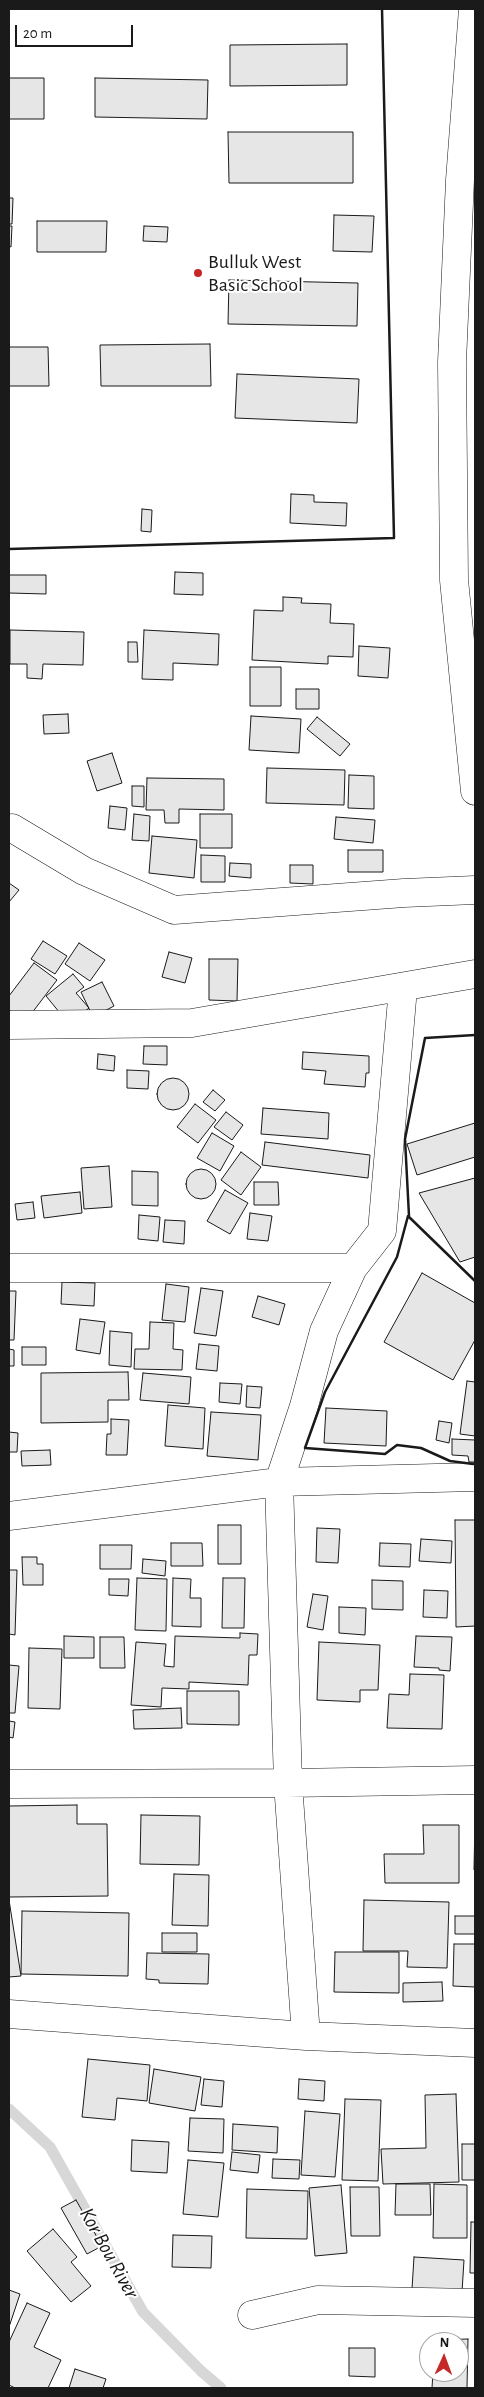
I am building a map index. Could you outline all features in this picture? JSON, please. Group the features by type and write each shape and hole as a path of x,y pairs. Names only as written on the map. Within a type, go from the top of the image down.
{"street":[{"path":"473,9 460,180 452,362 454,580 475,791"},
{"path":"9,806 84,871"},
{"path":"9,829 12,828 84,871 174,910 395,893 475,890"},
{"path":"9,1025 192,1023 403,988 475,974"},
{"path":"306,2036 288,1783 279,1482 304,1406 324,1331 353,1268 382,1231 403,988"},
{"path":"9,1268 353,1268"},
{"path":"9,1516 279,1482 475,1477"},
{"path":"9,1784 475,1780"},
{"path":"9,2014 306,2036 475,2043"},
{"path":"252,2315 318,2300 475,2303"}],"building":[{"path":"347,44 347,85 230,86 230,45"},
{"path":"9,78 44,78 44,119 9,119"},
{"path":"95,78 208,80 207,119 95,117"},
{"path":"228,132 353,132 353,183 229,183"},
{"path":"9,198 13,198 12,224 9,224"},
{"path":"334,215 374,216 372,252 333,251"},
{"path":"37,221 107,221 106,252 37,252"},
{"path":"9,226 12,226 11,247 9,246"},
{"path":"144,226 168,227 167,242 143,241"},
{"path":"229,280 358,283 357,326 228,324"},
{"path":"210,344 211,386 101,386 100,345"},
{"path":"9,347 48,347 49,386 9,386"},
{"path":"237,374 359,379 357,423 235,418"},
{"path":"291,494 314,495 314,502 347,503 346,526 290,523"},
{"path":"142,509 152,510 151,532 141,531"},
{"path":"175,572 203,573 203,595 174,594"},
{"path":"9,575 46,575 46,594 9,593"},
{"path":"283,597 302,598 301,603 331,604 330,623 354,624 353,657 328,656 328,664 252,660 254,610 283,611"},
{"path":"10,630 84,632 83,665 43,664 42,679 27,678 27,664 10,664"},
{"path":"144,630 219,634 218,665 173,663 173,680 142,679"},
{"path":"128,642 137,642 138,662 128,662"},
{"path":"359,646 390,648 388,678 358,676"},
{"path":"250,667 281,667 281,706 250,706"},
{"path":"296,689 319,689 319,709 296,709"},
{"path":"68,714 69,733 44,734 43,715"},
{"path":"251,716 301,719 299,753 249,750"},
{"path":"317,717 350,744 340,756 307,729"},
{"path":"112,753 122,783 97,791 87,761"},
{"path":"267,768 345,770 344,805 266,803"},
{"path":"349,775 374,776 374,809 348,808"},
{"path":"147,778 224,779 224,810 179,809 179,823 165,823 164,810 146,810"},
{"path":"132,786 144,786 144,807 132,806"},
{"path":"110,806 127,808 125,830 108,828"},
{"path":"134,814 150,816 149,841 132,840"},
{"path":"200,814 232,814 232,848 200,848"},
{"path":"336,817 375,820 373,843 334,839"},
{"path":"152,836 197,840 194,878 149,873"},
{"path":"348,850 383,850 383,872 348,872"},
{"path":"201,855 225,856 225,882 201,882"},
{"path":"230,863 251,864 251,878 229,876"},
{"path":"290,865 313,865 313,884 290,883"},
{"path":"9,883 19,890 9,902"},
{"path":"43,941 67,956 55,974 31,959"},
{"path":"79,943 105,960 90,981 65,964"},
{"path":"169,952 192,958 185,983 162,977"},
{"path":"209,959 238,959 237,1001 209,1000"},
{"path":"34,963 57,980 25,1022 9,1010 9,996"},
{"path":"73,974 84,987 76,993 89,1008 69,1024 46,996"},
{"path":"102,982 114,1006 93,1017 81,992"},
{"path":"144,1046 167,1046 167,1065 143,1064"},
{"path":"303,1052 369,1056 369,1073 366,1073 365,1087 324,1084 326,1071 302,1069"},
{"path":"98,1054 115,1056 114,1071 97,1069"},
{"path":"127,1070 149,1071 148,1089 127,1088"},
{"path":"173,1078 179,1079 184,1083 188,1088 188,1100 184,1105 179,1109 173,1110 167,1109 162,1105 158,1100 157,1094 158,1088 162,1083 167,1079"},
{"path":"213,1090 225,1100 215,1111 203,1102"},
{"path":"195,1104 216,1120 198,1143 177,1127"},
{"path":"263,1108 329,1113 328,1139 261,1134"},
{"path":"226,1112 243,1125 232,1140 214,1127"},
{"path":"475,1123 475,1157 417,1175 407,1144"},
{"path":"212,1133 234,1146 220,1171 197,1158"},
{"path":"265,1142 370,1155 368,1178 262,1165"},
{"path":"241,1152 261,1167 241,1195 221,1180"},
{"path":"109,1166 112,1207 84,1209 81,1168"},
{"path":"201,1169 207,1170 215,1178 215,1190 207,1198 201,1199 195,1198 187,1190 186,1184 187,1178 195,1170"},
{"path":"132,1171 158,1172 158,1206 132,1205"},
{"path":"475,1178 475,1257 460,1262 419,1193"},
{"path":"254,1182 278,1182 279,1205 254,1205"},
{"path":"225,1190 248,1203 230,1234 207,1221"},
{"path":"80,1192 82,1213 44,1218 41,1196"},
{"path":"33,1202 35,1218 17,1220 15,1204"},
{"path":"250,1213 272,1216 268,1241 247,1239"},
{"path":"139,1215 160,1217 158,1241 138,1239"},
{"path":"165,1220 185,1221 184,1244 163,1242"},
{"path":"422,1273 475,1303 475,1340 453,1380 384,1342"},
{"path":"62,1282 95,1283 94,1306 61,1304"},
{"path":"166,1284 189,1287 185,1322 162,1320"},
{"path":"201,1288 223,1291 216,1336 194,1333"},
{"path":"9,1291 16,1291 14,1340 9,1340"},
{"path":"258,1296 285,1304 279,1325 252,1317"},
{"path":"80,1319 105,1322 100,1354 76,1350"},
{"path":"150,1322 174,1323 173,1349 183,1350 182,1370 134,1369 135,1349 149,1349"},
{"path":"110,1331 132,1333 131,1367 109,1365"},
{"path":"199,1344 219,1346 217,1371 196,1369"},
{"path":"22,1347 46,1347 46,1365 22,1365"},
{"path":"9,1349 14,1350 14,1366 9,1366"},
{"path":"128,1372 129,1400 108,1400 108,1422 41,1423 41,1373"},
{"path":"143,1373 191,1377 189,1404 140,1400"},
{"path":"467,1381 475,1382 475,1436 460,1434"},
{"path":"220,1383 242,1384 240,1404 219,1402"},
{"path":"247,1386 262,1387 260,1408 246,1407"},
{"path":"168,1405 205,1408 203,1449 165,1446"},
{"path":"326,1408 387,1411 386,1446 324,1443"},
{"path":"211,1412 261,1415 258,1460 207,1456"},
{"path":"111,1419 129,1420 127,1455 106,1455 107,1434 111,1434"},
{"path":"439,1421 452,1423 449,1443 436,1440"},
{"path":"9,1432 18,1433 17,1452 9,1452"},
{"path":"452,1439 475,1440 475,1462 469,1462 468,1456 452,1455"},
{"path":"50,1450 51,1465 22,1466 21,1451"},
{"path":"455,1520 475,1520 475,1626 456,1627"},
{"path":"218,1525 241,1525 241,1564 218,1564"},
{"path":"317,1528 340,1529 338,1563 316,1562"},
{"path":"421,1539 452,1541 451,1563 419,1561"},
{"path":"171,1543 202,1543 203,1566 171,1566"},
{"path":"380,1543 411,1544 410,1567 379,1566"},
{"path":"100,1545 132,1545 131,1569 100,1569"},
{"path":"22,1557 37,1557 37,1564 43,1564 43,1585 23,1585"},
{"path":"143,1559 166,1561 165,1576 142,1573"},
{"path":"9,1570 17,1570 15,1635 9,1634"},
{"path":"137,1578 167,1579 166,1631 135,1630"},
{"path":"173,1578 191,1579 190,1598 201,1598 201,1627 172,1626"},
{"path":"223,1578 245,1578 244,1628 222,1628"},
{"path":"109,1579 129,1579 128,1596 109,1595"},
{"path":"372,1580 403,1581 403,1610 372,1609"},
{"path":"424,1590 448,1591 447,1618 423,1617"},
{"path":"313,1594 328,1596 323,1630 307,1627"},
{"path":"339,1607 366,1608 365,1635 339,1633"},
{"path":"240,1633 258,1634 257,1655 249,1655 248,1685 189,1682 189,1689 162,1688 161,1707 131,1705 136,1642 166,1644 164,1666 174,1667 175,1636 240,1638"},
{"path":"64,1636 94,1637 94,1658 64,1658"},
{"path":"416,1636 452,1637 450,1671 439,1670 439,1668 414,1667"},
{"path":"100,1637 124,1637 125,1668 100,1668"},
{"path":"319,1642 380,1645 378,1690 360,1690 360,1702 317,1700"},
{"path":"29,1648 62,1649 60,1709 28,1708"},
{"path":"9,1665 19,1666 15,1713 9,1713"},
{"path":"410,1674 444,1675 442,1729 387,1728 389,1694 409,1695"},
{"path":"187,1691 239,1691 239,1725 187,1724"},
{"path":"181,1708 182,1728 134,1729 133,1710"},
{"path":"9,1721 15,1722 13,1738 9,1737"},
{"path":"77,1805 77,1824 107,1824 108,1896 9,1897 9,1806"},
{"path":"141,1815 200,1816 199,1865 140,1864"},
{"path":"475,1819 475,1870 474,1870"},
{"path":"423,1825 459,1825 459,1883 385,1883 384,1854 424,1854"},
{"path":"174,1874 209,1875 208,1926 172,1925"},
{"path":"9,1900 21,1976 9,1977"},
{"path":"364,1900 449,1902 447,1968 407,1967 408,1951 363,1951"},
{"path":"22,1911 129,1913 128,1976 21,1974"},
{"path":"455,1916 475,1916 475,1934 455,1934"},
{"path":"162,1933 197,1933 197,1952 162,1952"},
{"path":"454,1944 475,1944 475,1987 453,1986"},
{"path":"335,1952 399,1952 399,1993 334,1992"},
{"path":"147,1953 209,1954 208,1984 159,1983 159,1980 146,1979"},
{"path":"442,1982 443,2001 403,2002 403,1983"},
{"path":"88,2059 150,2065 147,2101 117,2098 115,2120 82,2117"},
{"path":"154,2069 201,2077 195,2111 149,2103"},
{"path":"204,2079 224,2081 222,2107 201,2105"},
{"path":"299,2079 325,2081 324,2101 298,2099"},
{"path":"456,2094 459,2182 383,2184 381,2149 426,2148 425,2095"},
{"path":"345,2099 381,2100 378,2181 342,2180"},
{"path":"305,2111 340,2114 335,2177 301,2175"},
{"path":"190,2118 224,2119 223,2153 188,2151"},
{"path":"233,2124 278,2127 277,2153 232,2150"},
{"path":"132,2140 169,2142 167,2173 131,2171"},
{"path":"462,2144 475,2144 475,2180 462,2180"},
{"path":"232,2152 260,2155 258,2173 230,2170"},
{"path":"273,2159 300,2160 299,2179 272,2178"},
{"path":"188,2160 224,2163 218,2217 183,2214"},
{"path":"396,2184 430,2184 431,2215 395,2215"},
{"path":"434,2184 467,2185 467,2238 433,2238"},
{"path":"341,2185 347,2253 315,2256 309,2188"},
{"path":"350,2187 379,2187 380,2236 351,2236"},
{"path":"247,2189 308,2191 307,2239 246,2238"},
{"path":"76,2200 102,2246 87,2254 61,2208"},
{"path":"471,2222 475,2222 475,2273 470,2273"},
{"path":"53,2229 77,2257 71,2262 91,2286 71,2302 27,2251"},
{"path":"173,2235 212,2236 211,2268 172,2267"},
{"path":"414,2257 464,2260 462,2292 412,2289"},
{"path":"9,2290 20,2294 9,2327"},
{"path":"27,2303 50,2313 34,2347 61,2360 48,2388 15,2388 9,2385 9,2342"},
{"path":"349,2348 375,2348 375,2377 349,2376"},
{"path":"75,2369 106,2379 103,2388 69,2388"},
{"path":"432,2382 467,2382 467,2388 432,2388"}],"waterway":[{"name":"Kor Bou River","path":"9,2109 50,2147 143,2312 201,2371 221,2388"}],"wall":[{"path":"9,549 394,538 382,9"},
{"path":"409,1216 405,1139 425,1038 475,1035"},
{"path":"473,1464 450,1461 421,1448 397,1445 385,1454 305,1448 325,1392 397,1257 408,1216 475,1281"}],"place":[{"name":"Bulluk West Basic School","path":"198,273"}]}
